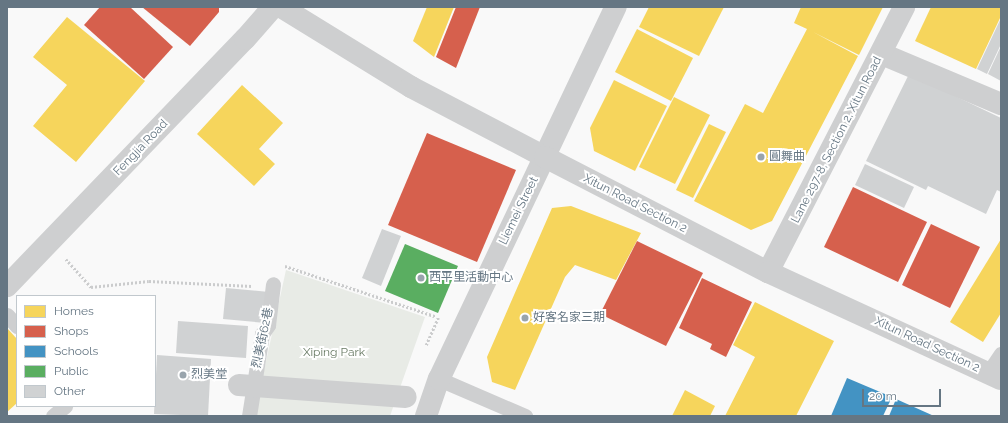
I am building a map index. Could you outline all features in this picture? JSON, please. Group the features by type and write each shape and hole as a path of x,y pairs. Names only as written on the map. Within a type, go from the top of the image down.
{"street":[{"name":"Fengjia Road","path":"7,286 246,39 273,7"},
{"name":"Xitun Road Section 2","path":"281,7 410,87 545,157 768,272 995,376"},
{"name":"Liemei Street","path":"426,416 439,379 616,7"},
{"name":"Lane 297-8, Section 2, Xitun Road","path":"768,272 882,54 904,7"},
{"path":"882,54 1001,104"},
{"path":"246,385 406,397"}],"lane":[{"name":"烈美街62巷","path":"249,416 246,385 262,334 268,325 273,284"},
{"path":"7,315 16,325"},
{"path":"995,376 1001,354"},
{"path":"439,379 525,416"},
{"path":"53,416 64,407"}],"path":[{"path":"51,242 91,287 149,281 253,286 273,284 285,266 436,317"}],"green space":[{"name":"Xiping Park","path":"286,270 425,317 390,416 254,416"}],"building: Homes":[{"path":"427,7 454,7 434,57 413,41"},
{"path":"649,7 724,7 699,56 639,27"},
{"name":"圓舞曲","path":"801,7 883,7 859,55 813,32 858,56 772,221 751,230 694,201 745,104 763,113 807,29 794,23"},
{"path":"931,7 1001,7 1001,16 976,69 915,41"},
{"path":"67,17 145,81 76,162 33,126 67,85 33,57"},
{"path":"637,29 693,58 671,101 615,72"},
{"path":"614,80 667,106 635,171 594,151 590,128"},
{"path":"242,85 283,123 259,149 275,164 254,186 197,134"},
{"path":"674,97 710,115 675,184 639,167"},
{"path":"709,124 726,132 693,198 676,190"},
{"name":"好客名家三期","path":"571,206 641,233 616,280 575,265 565,277 515,390 492,382 487,357 552,208"},
{"path":"1001,239 1001,313 983,342 950,322"},
{"path":"755,302 834,341 796,416 725,416 755,357 733,345"},
{"path":"7,328 16,338 16,404 7,412"},
{"path":"685,390 715,406 710,416 672,416"}],"building: Shops":[{"path":"100,7 130,7 173,47 144,79 84,25"},
{"path":"142,7 219,7 219,12 190,46"},
{"path":"456,7 480,7 456,68 436,57"},
{"path":"427,133 516,170 477,262 388,225"},
{"path":"853,187 927,222 898,282 824,247"},
{"path":"931,224 980,247 950,308 902,285"},
{"path":"637,241 703,273 666,346 600,314"},
{"path":"702,278 752,302 726,357 710,349 712,344 679,328"}],"building: Schools":[{"path":"847,378 892,397 883,416 831,416"},
{"path":"896,399 934,416 889,416"}],"building: Public":[{"name":"西平里活動中心","path":"405,244 458,266 438,313 385,291"}],"building: Other":[{"path":"1001,18 1001,44 987,74 977,69"},
{"path":"1001,46 1001,81 988,74"},
{"path":"909,74 1001,118 1001,192 997,190 986,214 928,186 926,190 866,161"},
{"path":"865,164 914,187 904,208 855,185"},
{"path":"382,229 401,236 381,286 362,278"},
{"path":"226,288 269,292 266,323 223,319"},
{"path":"178,321 248,326 246,358 176,353"},
{"name":"烈美堂","path":"157,355 211,359 208,416 154,414 154,407 156,407"}],"place":[{"name":"圓舞曲","path":"761,157"},
{"name":"西平里活動中心","path":"421,278"},
{"name":"好客名家三期","path":"525,318"},
{"name":"烈美堂","path":"183,375"}]}
